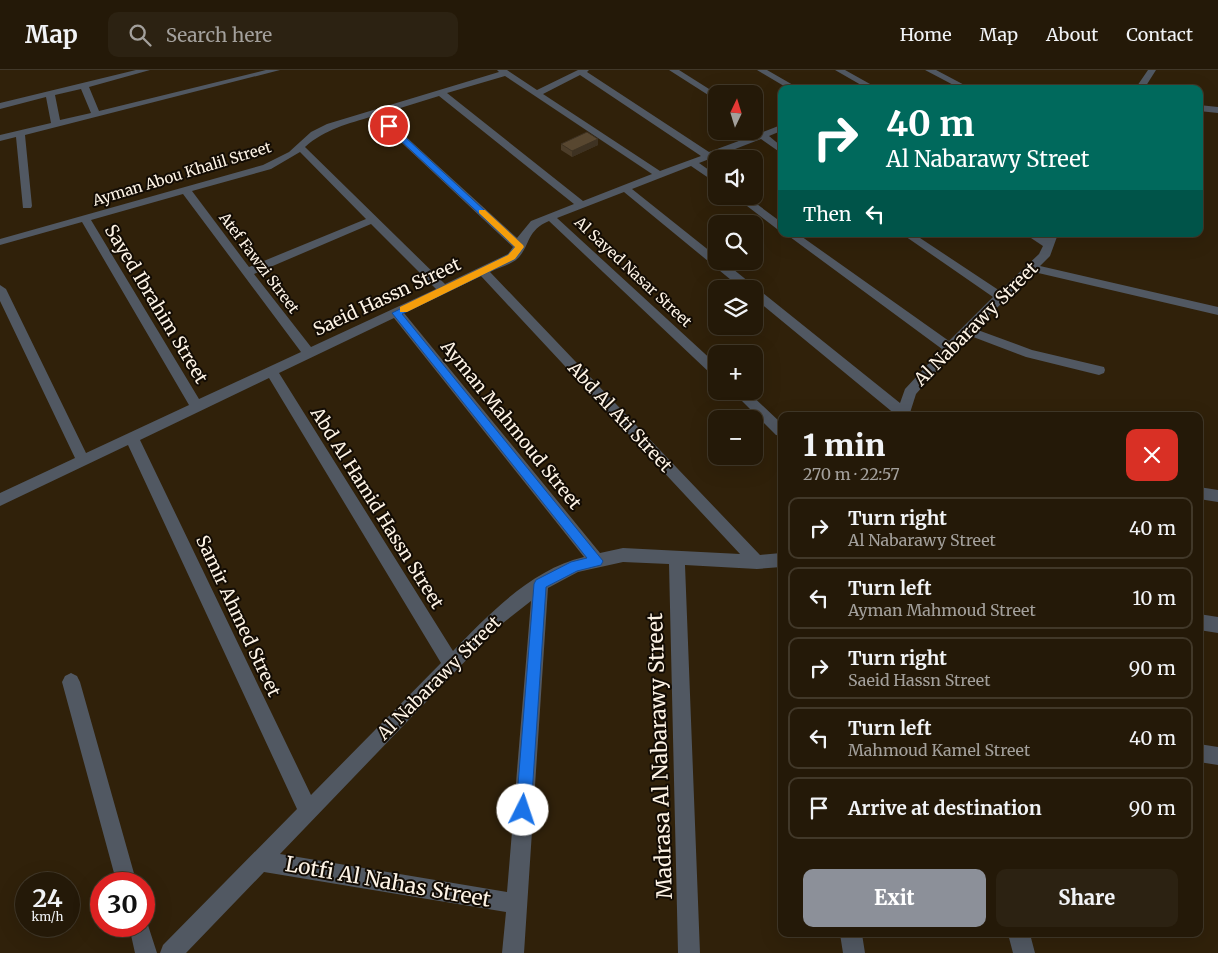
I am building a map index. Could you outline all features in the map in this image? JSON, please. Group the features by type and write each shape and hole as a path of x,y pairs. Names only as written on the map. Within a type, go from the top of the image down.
{"street":[{"path":"0,106 146,70"},
{"path":"0,138 276,70"},
{"path":"673,70 708,92"},
{"path":"761,70 789,85"},
{"path":"839,70 867,85"},
{"path":"929,70 960,85"},
{"path":"1142,85 1152,70"},
{"path":"503,71 659,175"},
{"name":"Ayman Abou Khalil Street","path":"0,242 267,167 292,154 320,129 503,71"},
{"path":"537,93 583,71 708,156"},
{"path":"84,86 96,115"},
{"path":"440,92 582,205"},
{"path":"50,94 56,124"},
{"path":"1203,108 1218,110"},
{"path":"374,112 520,247"},
{"name":"Saeid Hassn Street","path":"763,131 778,128"},
{"path":"20,133 27,206"},
{"path":"763,136 778,148"},
{"name":"Saeid Hassn Street","path":"720,150 741,140"},
{"path":"300,147 444,290"},
{"name":"Saeid Hassn Street","path":"0,500 512,257 520,247 524,233 535,223 708,156"},
{"path":"693,162 708,174"},
{"path":"625,188 739,280"},
{"name":"Atef Fawzi Street","path":"186,191 309,354"},
{"path":"751,205 778,225"},
{"name":"Al Sayed Nasar Street","path":"550,217 708,364"},
{"name":"Sayed Ibrahim Street","path":"86,218 197,407"},
{"path":"248,272 374,219"},
{"path":"795,237 949,348"},
{"path":"912,237 1001,296"},
{"name":"Al Nabarawy Street","path":"904,412 910,392 966,330 1044,256 1051,239"},
{"path":"1031,268 1218,312"},
{"name":"Abd Al Ati Street","path":"482,271 757,562"},
{"path":"0,289 82,461"},
{"path":"763,299 901,412"},
{"name":"Ayman Mahmoud Street","path":"396,313 597,561"},
{"path":"966,330 1030,354 1099,370"},
{"name":"Abd Al Hamid Hassn Street","path":"271,371 451,664"},
{"path":"748,400 778,428"},
{"name":"Samir Ahmed Street","path":"132,438 308,811"},
{"path":"1203,494 1218,496"},
{"name":"Al Nabarawy Street","path":"171,953 492,622 540,584 575,566 623,555 757,562 778,560"},
{"name":"Madrasa Al Nabarawy Street","path":"676,558 689,953"},
{"path":"513,953 540,584"},
{"path":"1203,623 1218,626"},
{"path":"70,682 124,872"},
{"path":"1203,754 1218,756"},
{"name":"Lotfi Al Nahas Street","path":"260,861 516,904"},
{"path":"142,937 146,953"},
{"path":"851,937 854,953"},
{"path":"1020,937 1024,953"}],"building":[{"path":"587,132 598,139 572,151 561,144"}],"slow traffic":[{"path":"404,309 512,257 520,247 482,211"}],"route":[{"path":"389,126 520,247 512,257 396,313 597,561 575,566 540,584 523,810"}]}
